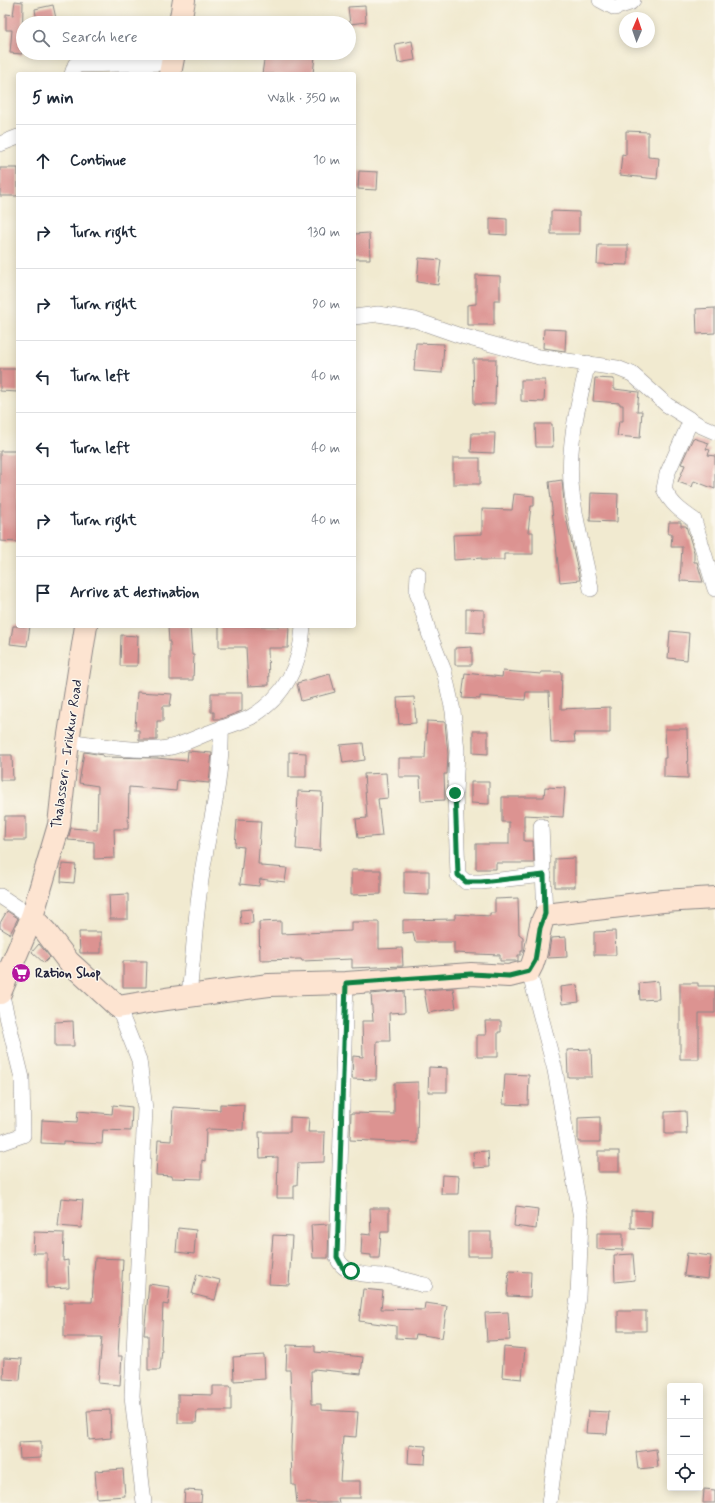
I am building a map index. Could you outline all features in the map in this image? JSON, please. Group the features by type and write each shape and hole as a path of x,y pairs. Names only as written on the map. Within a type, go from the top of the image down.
{"street":[{"path":"181,16 184,0"},
{"path":"600,0 615,8 630,3 633,0"},
{"path":"73,72 75,65 172,63"},
{"path":"0,144 16,138"},
{"path":"356,317 378,314 415,320 458,335 539,357 617,368 632,374 667,406 690,420 715,432"},
{"path":"588,363 572,440 570,467 572,493 591,589"},
{"path":"690,420 667,474 664,490 670,501 679,510 694,520 715,589"},
{"path":"418,574 417,592 429,633 444,671 453,711 457,751 455,793 458,875 466,882 481,882 544,875"},
{"name":"Thalasseri - Irikkur Road","path":"0,992 32,917 59,825 68,741 86,628"},
{"path":"68,741 141,749 161,749 177,745 250,717 272,703 285,685 298,661 303,628"},
{"path":"189,995 200,886 218,792 222,753 221,728"},
{"path":"118,1007 189,995 269,985 346,983 471,974 509,976 529,971 535,961 540,928 545,914 541,826"},
{"path":"0,896 32,917 46,932 68,961 118,1007 139,1060 145,1109 132,1396 144,1503"},
{"path":"545,914 663,901 715,898"},
{"path":"529,971 555,1070 580,1218 578,1297 549,1503"},
{"path":"346,983 337,1257 343,1268 360,1274 393,1277 425,1285"},
{"path":"0,992 22,1078 23,1135 0,1143"}],"building":[{"path":"15,1 23,2 23,16 16,16 16,54 10,53 12,30 6,30 6,14 13,15"},
{"path":"53,5 55,16 36,16 35,9"},
{"path":"365,6 366,22 356,23 356,16 349,16 348,7"},
{"path":"412,41 415,60 398,63 395,44"},
{"path":"264,60 315,60 313,72 262,72"},
{"path":"626,131 648,132 648,157 659,158 657,179 620,175 622,154 626,155"},
{"path":"0,168 16,168 16,196 0,196"},
{"path":"359,171 378,172 377,190 358,189"},
{"path":"551,211 579,212 579,234 551,234"},
{"path":"490,218 507,219 507,235 490,234"},
{"path":"369,233 370,259 356,259 356,234"},
{"path":"598,245 628,245 628,265 597,264"},
{"path":"419,258 441,260 438,285 417,282"},
{"path":"476,275 500,276 500,300 494,300 494,325 467,325 467,305 476,304"},
{"path":"715,308 715,333 697,334 696,309"},
{"path":"544,329 566,330 565,351 543,348"},
{"path":"416,343 444,344 442,373 414,371"},
{"path":"473,359 496,359 495,404 474,404"},
{"path":"0,369 16,369 16,392 0,391"},
{"path":"595,378 614,379 614,389 639,392 637,411 642,411 640,438 617,436 619,421 623,421 623,405 620,405 620,403 593,401"},
{"path":"521,380 545,380 544,402 521,401"},
{"path":"535,424 552,424 553,447 536,447"},
{"path":"472,433 495,433 494,453 471,452"},
{"path":"693,438 709,443 706,449 710,450 708,455 715,456 715,489 694,481 692,487 678,482 685,465 681,464"},
{"path":"0,451 16,451 16,542 0,541"},
{"path":"453,458 480,458 480,484 453,484"},
{"path":"562,480 565,513 580,580 560,582 549,482"},
{"path":"591,493 618,494 617,522 590,521"},
{"path":"514,494 534,496 534,506 531,506 528,532 533,532 533,554 504,554 504,560 482,560 482,558 454,560 453,535 482,534 482,509 512,510"},
{"path":"669,522 681,522 681,526 686,526 694,552 694,562 697,562 703,582 680,581 682,547 671,547 672,534 668,534"},
{"path":"466,609 484,610 484,633 466,632"},
{"path":"13,626 16,626 16,628 30,628 27,646 10,644"},
{"path":"168,628 190,628 192,655 194,655 193,680 170,680"},
{"path":"219,628 289,628 288,648 268,648 269,685 248,686 246,647 219,647"},
{"path":"670,631 689,633 687,660 668,658"},
{"path":"121,635 138,636 137,666 120,666"},
{"path":"472,647 472,665 455,665 455,648"},
{"path":"503,671 541,674 541,672 562,672 561,709 610,707 610,733 574,733 575,742 551,743 549,692 526,692 525,700 480,696 480,699 462,698 465,673 502,677"},
{"path":"330,674 335,692 301,701 297,683"},
{"path":"137,692 172,694 170,706 163,706 163,721 157,721 157,740 139,740 139,730 135,730"},
{"path":"211,693 242,693 242,711 221,719 214,719 214,712 211,712"},
{"path":"414,697 416,723 399,724 397,698"},
{"path":"427,721 445,722 448,754 447,774 444,774 445,800 421,801 420,777 399,777 399,758 425,758"},
{"path":"665,729 687,729 688,778 664,777 664,758 666,758"},
{"path":"473,731 488,731 488,754 473,753"},
{"path":"363,743 365,760 343,763 340,745"},
{"path":"188,751 212,753 209,783 177,780 176,791 129,787 128,829 114,829 115,858 94,859 94,842 68,840 71,828 97,830 98,786 79,783 84,752 103,755 103,757 157,758 187,761"},
{"path":"289,752 306,753 306,777 289,777"},
{"path":"0,755 12,755 13,780 0,780"},
{"path":"386,773 388,798 378,799 382,836 358,838 356,819 367,818 364,774"},
{"path":"471,782 489,782 489,804 471,803"},
{"path":"545,787 565,788 563,817 524,815 524,841 533,841 534,863 496,863 496,869 476,869 476,844 509,844 509,822 502,822 502,797 544,797"},
{"path":"298,791 322,792 320,851 296,849"},
{"path":"5,816 26,816 26,840 4,840"},
{"path":"237,820 261,821 258,864 261,864 261,866 287,868 285,882 260,879 259,886 240,884 244,847 235,846"},
{"path":"575,858 575,887 555,887 555,859"},
{"path":"62,864 76,865 74,883 61,882"},
{"path":"351,870 381,870 381,894 351,895"},
{"path":"404,871 429,871 429,895 404,894"},
{"path":"128,894 128,919 110,919 109,895"},
{"path":"518,898 519,934 523,937 523,951 521,951 521,955 518,955 518,961 500,961 500,955 454,953 454,942 415,942 413,932 403,933 403,920 455,919 455,914 490,916 490,913 495,913 495,899"},
{"path":"252,909 253,923 241,924 240,910"},
{"path":"7,911 18,918 10,934 0,928 0,923"},
{"path":"281,921 281,934 351,931 351,922 379,922 379,949 402,948 403,966 352,968 352,959 302,961 301,959 260,960 259,922"},
{"path":"615,931 616,955 594,955 594,932"},
{"path":"79,932 101,932 101,953 80,953"},
{"path":"566,937 567,957 548,958 551,938"},
{"path":"39,944 50,957 44,963 32,952"},
{"path":"123,961 147,961 146,987 123,987"},
{"path":"658,981 659,999 640,1000 639,983"},
{"path":"680,983 698,983 698,986 715,986 715,1013 699,1013 699,1059 680,1059"},
{"path":"577,985 579,1002 562,1004 560,987"},
{"path":"453,988 456,1008 428,1013 424,990"},
{"path":"404,991 405,1012 389,1013 390,1041 377,1041 376,1080 352,1079 353,1056 363,1057 362,1021 373,1021 371,994"},
{"path":"73,1021 74,1046 55,1046 55,1022"},
{"path":"485,1021 501,1021 501,1032 498,1032 498,1057 477,1057 477,1035 486,1035"},
{"path":"591,1049 592,1077 568,1077 567,1050"},
{"path":"429,1067 447,1068 447,1092 428,1092"},
{"path":"505,1074 529,1075 528,1105 503,1104"},
{"path":"418,1082 417,1143 350,1140 351,1113 394,1114 394,1083"},
{"path":"220,1104 244,1105 243,1130 206,1129 205,1161 202,1160 202,1179 172,1178 172,1176 156,1175 158,1140 171,1141 173,1107 220,1110"},
{"path":"113,1105 132,1107 131,1131 103,1130 102,1144 63,1142 63,1144 41,1143 42,1120 77,1122 78,1111 112,1114"},
{"path":"686,1111 687,1134 665,1134 665,1112"},
{"path":"290,1117 309,1118 308,1132 325,1132 324,1162 298,1163 297,1185 294,1185 294,1198 277,1198 278,1157 260,1158 259,1132 290,1132"},
{"path":"600,1117 600,1142 578,1142 578,1118"},
{"path":"488,1151 489,1167 474,1168 473,1152"},
{"path":"598,1151 619,1151 619,1172 598,1172"},
{"path":"442,1175 459,1176 458,1194 441,1194"},
{"path":"61,1198 83,1200 81,1228 58,1226"},
{"path":"516,1206 538,1209 536,1229 514,1226"},
{"path":"370,1208 389,1208 389,1232 381,1232 379,1258 371,1258 371,1255 361,1254 362,1234 371,1235"},
{"path":"631,1210 652,1211 651,1229 631,1228"},
{"path":"329,1224 328,1258 313,1258 311,1225"},
{"path":"178,1228 196,1230 194,1254 176,1252"},
{"path":"34,1232 64,1233 63,1261 68,1260 69,1287 47,1288 47,1253 33,1253"},
{"path":"468,1232 491,1232 491,1256 468,1256"},
{"path":"597,1233 623,1233 623,1250 597,1249"},
{"path":"273,1235 292,1236 289,1285 269,1284"},
{"path":"687,1253 711,1256 708,1279 684,1276"},
{"path":"633,1254 635,1280 615,1282 614,1255"},
{"path":"95,1258 123,1259 118,1356 122,1356 120,1385 98,1383 102,1337 64,1337 64,1302 92,1302"},
{"path":"509,1271 531,1272 530,1297 507,1296"},
{"path":"197,1274 220,1280 215,1300 192,1294"},
{"path":"149,1284 170,1287 168,1305 163,1304 160,1370 148,1370 148,1335 144,1335"},
{"path":"363,1289 383,1291 381,1309 424,1310 425,1303 447,1306 442,1338 416,1334 415,1339 396,1338 396,1326 359,1321"},
{"path":"618,1311 646,1311 646,1331 618,1331"},
{"path":"508,1312 510,1340 487,1341 485,1313"},
{"path":"287,1345 315,1346 315,1352 363,1357 361,1374 314,1369 314,1371 311,1371 312,1404 321,1404 321,1410 358,1412 356,1437 343,1436 340,1481 360,1481 360,1498 338,1498 339,1503 297,1503 295,1485 292,1485 291,1448 293,1398 291,1398 290,1370 286,1370"},
{"path":"504,1347 525,1349 522,1379 502,1377"},
{"path":"264,1355 265,1379 234,1381 233,1357"},
{"path":"4,1358 22,1359 20,1380 3,1379"},
{"path":"213,1386 231,1386 231,1411 197,1411 196,1423 178,1423 178,1394 213,1395"},
{"path":"110,1410 111,1438 89,1440 87,1411"},
{"path":"588,1411 609,1412 607,1434 586,1433"},
{"path":"41,1441 41,1458 20,1459 19,1442"},
{"path":"409,1445 426,1446 425,1464 408,1463"},
{"path":"656,1449 658,1467 638,1469 636,1452"},
{"path":"123,1469 125,1496 97,1498 95,1471"},
{"path":"704,1489 715,1490 715,1503 703,1503"},
{"path":"185,1490 202,1491 201,1503 184,1503"}],"place":[{"name":"Ration Shop","path":"21,973"}],"route":[{"path":"351,1271 343,1268 337,1257 346,983 471,974 509,976 529,971 535,961 541,922 545,914 544,875 481,882 466,882 458,875 455,793"}]}
